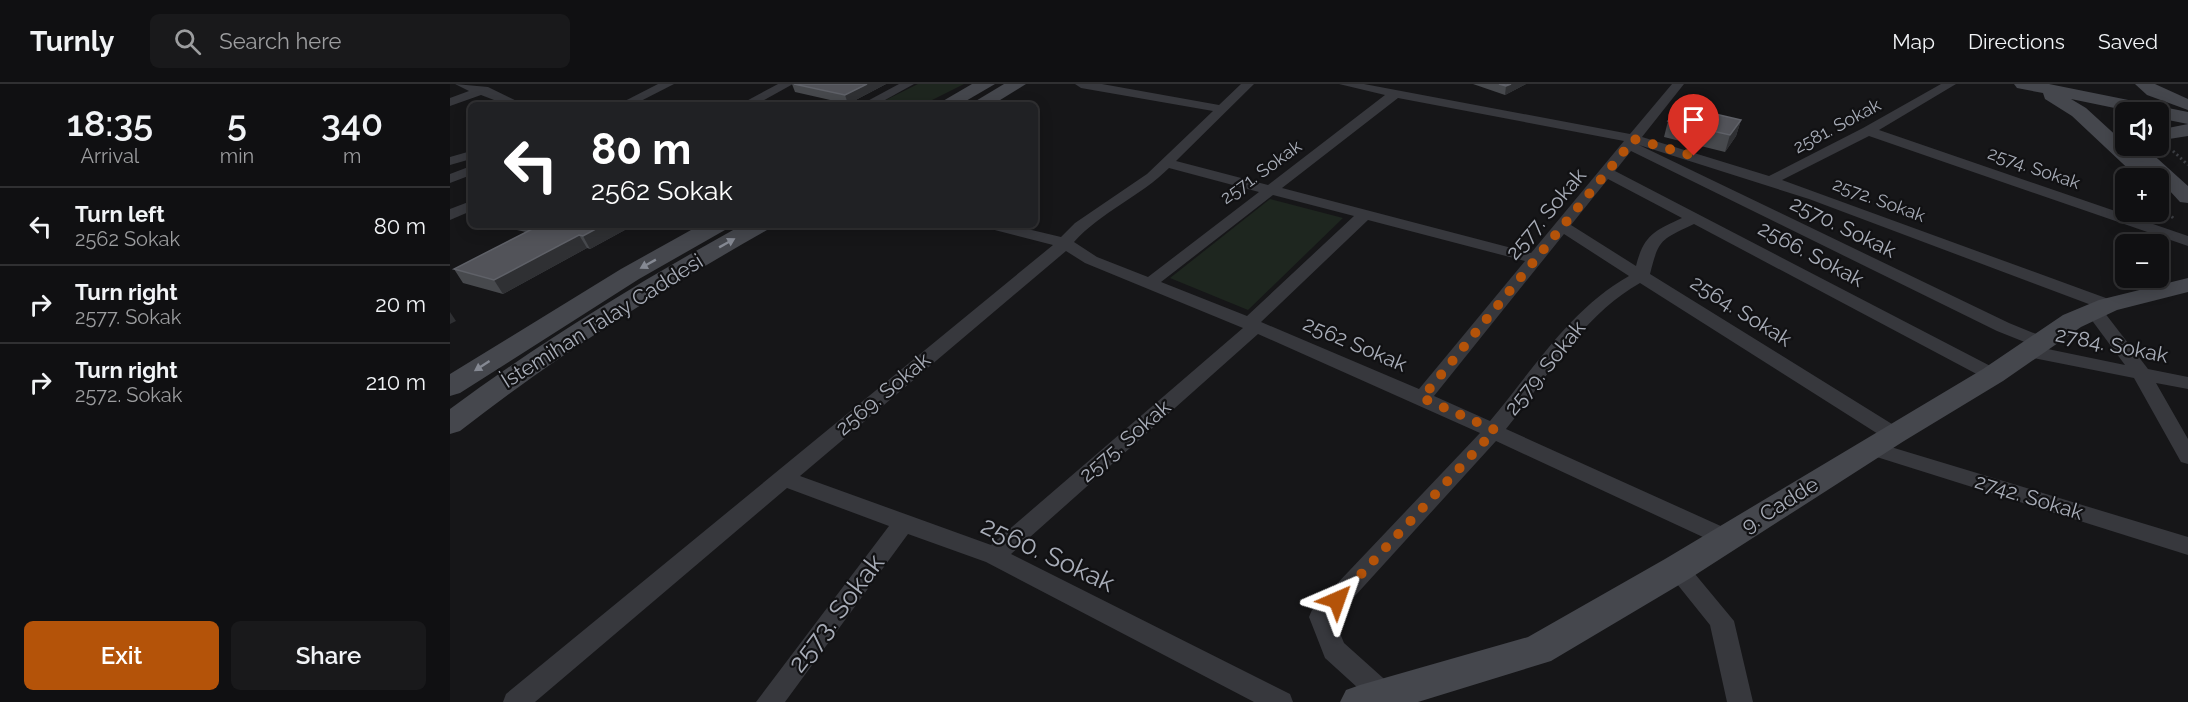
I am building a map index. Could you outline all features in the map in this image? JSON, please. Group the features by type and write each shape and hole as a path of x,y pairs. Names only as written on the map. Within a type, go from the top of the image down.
{"street":[{"path":"461,84 511,102"},
{"path":"450,102 500,84"},
{"path":"629,102 668,84"},
{"path":"751,102 787,84"},
{"path":"872,102 908,84"},
{"path":"951,102 986,84"},
{"path":"984,102 1017,84"},
{"path":"1081,84 1222,109"},
{"name":"2569. Sokak","path":"516,702 1065,243 1080,226 1152,177 1248,84"},
{"name":"2570. Sokak","path":"1345,84 1632,142 2003,327 2034,346"},
{"name":"2577. Sokak","path":"1422,398 1608,173 1678,84"},
{"name":"2581. Sokak","path":"1770,181 1868,131 1950,84"},
{"path":"2023,84 2100,91"},
{"path":"2023,84 2057,97 2094,125 2139,168"},
{"path":"2049,84 2188,106"},
{"path":"2094,125 2100,91"},
{"path":"2100,91 2115,123"},
{"name":"2571. Sokak","path":"1150,283 1268,189 1296,172 1395,94"},
{"path":"2135,97 2188,113"},
{"path":"2135,97 2188,118"},
{"path":"2169,132 2188,130"},
{"name":"2574. Sokak","path":"1868,131 2188,241"},
{"name":"2572. Sokak","path":"1632,142 1770,181 2101,308"},
{"path":"2143,156 2188,197"},
{"path":"2165,156 2188,186"},
{"path":"450,161 468,157"},
{"path":"1167,163 1535,259"},
{"path":"450,179 468,171"},
{"name":"2566. Sokak","path":"1608,173 1993,375"},
{"path":"2169,198 2188,217"},
{"path":"450,215 468,206"},
{"name":"2575. Sokak","path":"994,556 1252,325 1365,214"},
{"path":"1642,275 1649,247 1658,236 1695,218"},
{"name":"İstemihan Talay Caddesi","path":"450,387 630,274 712,228"},
{"name":"İstemihan Talay Caddesi","path":"450,424 488,394 664,278 754,228"},
{"name":"2562 Sokak","path":"1004,228 1065,243 1091,260 1252,325 1422,398 1726,538"},
{"name":"2564. Sokak","path":"1563,228 1642,275 1882,441"},
{"name":"2579. Sokak","path":"1375,699 1334,650 1321,617 1495,430 1594,308 1620,285 1642,275"},
{"name":"9. Cadde","path":"1375,699 1538,650 1677,569 1882,441 1993,375 2034,346 2101,308 2188,285"},
{"path":"2101,308 2140,371 2188,457"},
{"name":"2784. Sokak","path":"2034,346 2188,383"},
{"name":"2742. Sokak","path":"1882,441 2188,546"},
{"name":"2560. Sokak","path":"782,478 994,556 1280,702"},
{"name":"2573. Sokak","path":"769,702 903,524"},
{"path":"1677,569 1722,621 1740,702"}],"shaded area":[{"path":"918,84 964,84 928,102 882,102"},
{"path":"1270,199 1343,218 1248,310 1170,278"}],"building":[{"path":"794,84 867,84 845,95"},
{"path":"1681,106 1741,120 1730,135 1668,121"},
{"path":"534,228 598,228 583,236 579,235 494,280 454,269"}],"route":[{"path":"1337,600 1495,430 1422,398 1634,139 1694,156"}]}
